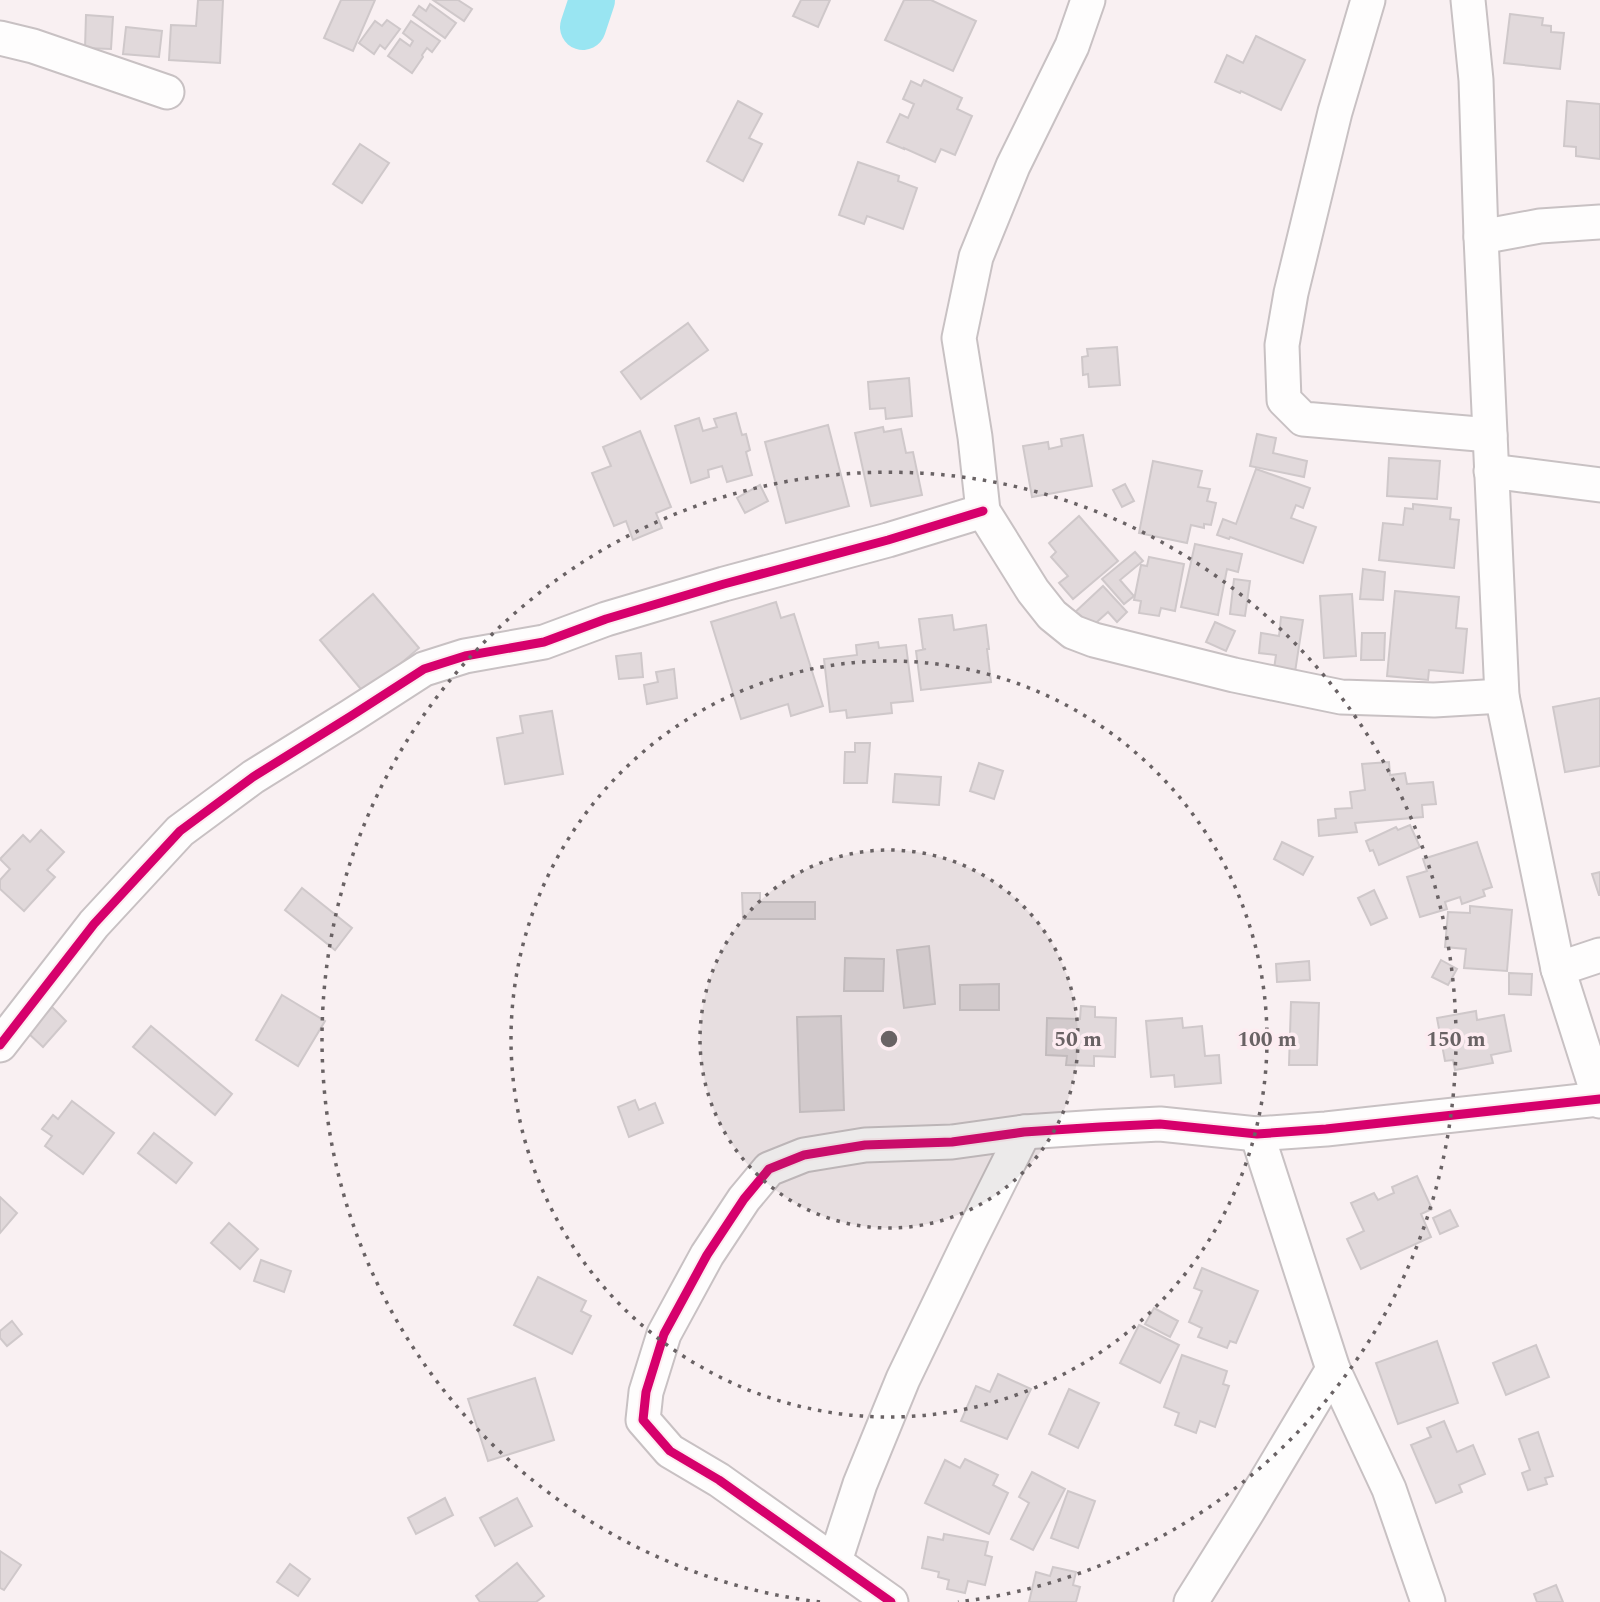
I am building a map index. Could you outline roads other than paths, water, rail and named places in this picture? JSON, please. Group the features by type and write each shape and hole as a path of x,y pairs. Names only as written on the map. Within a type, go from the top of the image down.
{"street":[{"path":"1088,0 1072,46 1013,166 976,257 959,338 975,437 983,510 1033,591 1052,615 1073,632 1094,640 1234,675 1341,697 1434,700 1502,696"},
{"path":"1368,0 1335,112 1291,293 1282,345 1284,400 1303,419 1490,435"},
{"path":"891,1602 719,1480 670,1451 643,1419 646,1392 664,1334 707,1255 744,1199 769,1169 804,1155 865,1145 952,1143 1024,1132 1160,1124 1258,1134 1600,1100 1558,968 1502,696 1480,237 1476,80 1468,0"},
{"path":"0,38 167,92"},
{"path":"1480,237 1540,226 1600,222"},
{"path":"1491,471 1600,485"},
{"path":"0,1045 94,924 180,831 253,777 424,669 465,656 544,642 606,619 888,540 983,510"},
{"path":"1558,968 1600,955"},
{"path":"835,1561 860,1484 903,1379 1024,1132"},
{"path":"1258,1134 1333,1369 1390,1489 1428,1602"},
{"path":"1191,1602 1333,1369"}],"waterway":[{"path":"583,27 592,0"}]}
